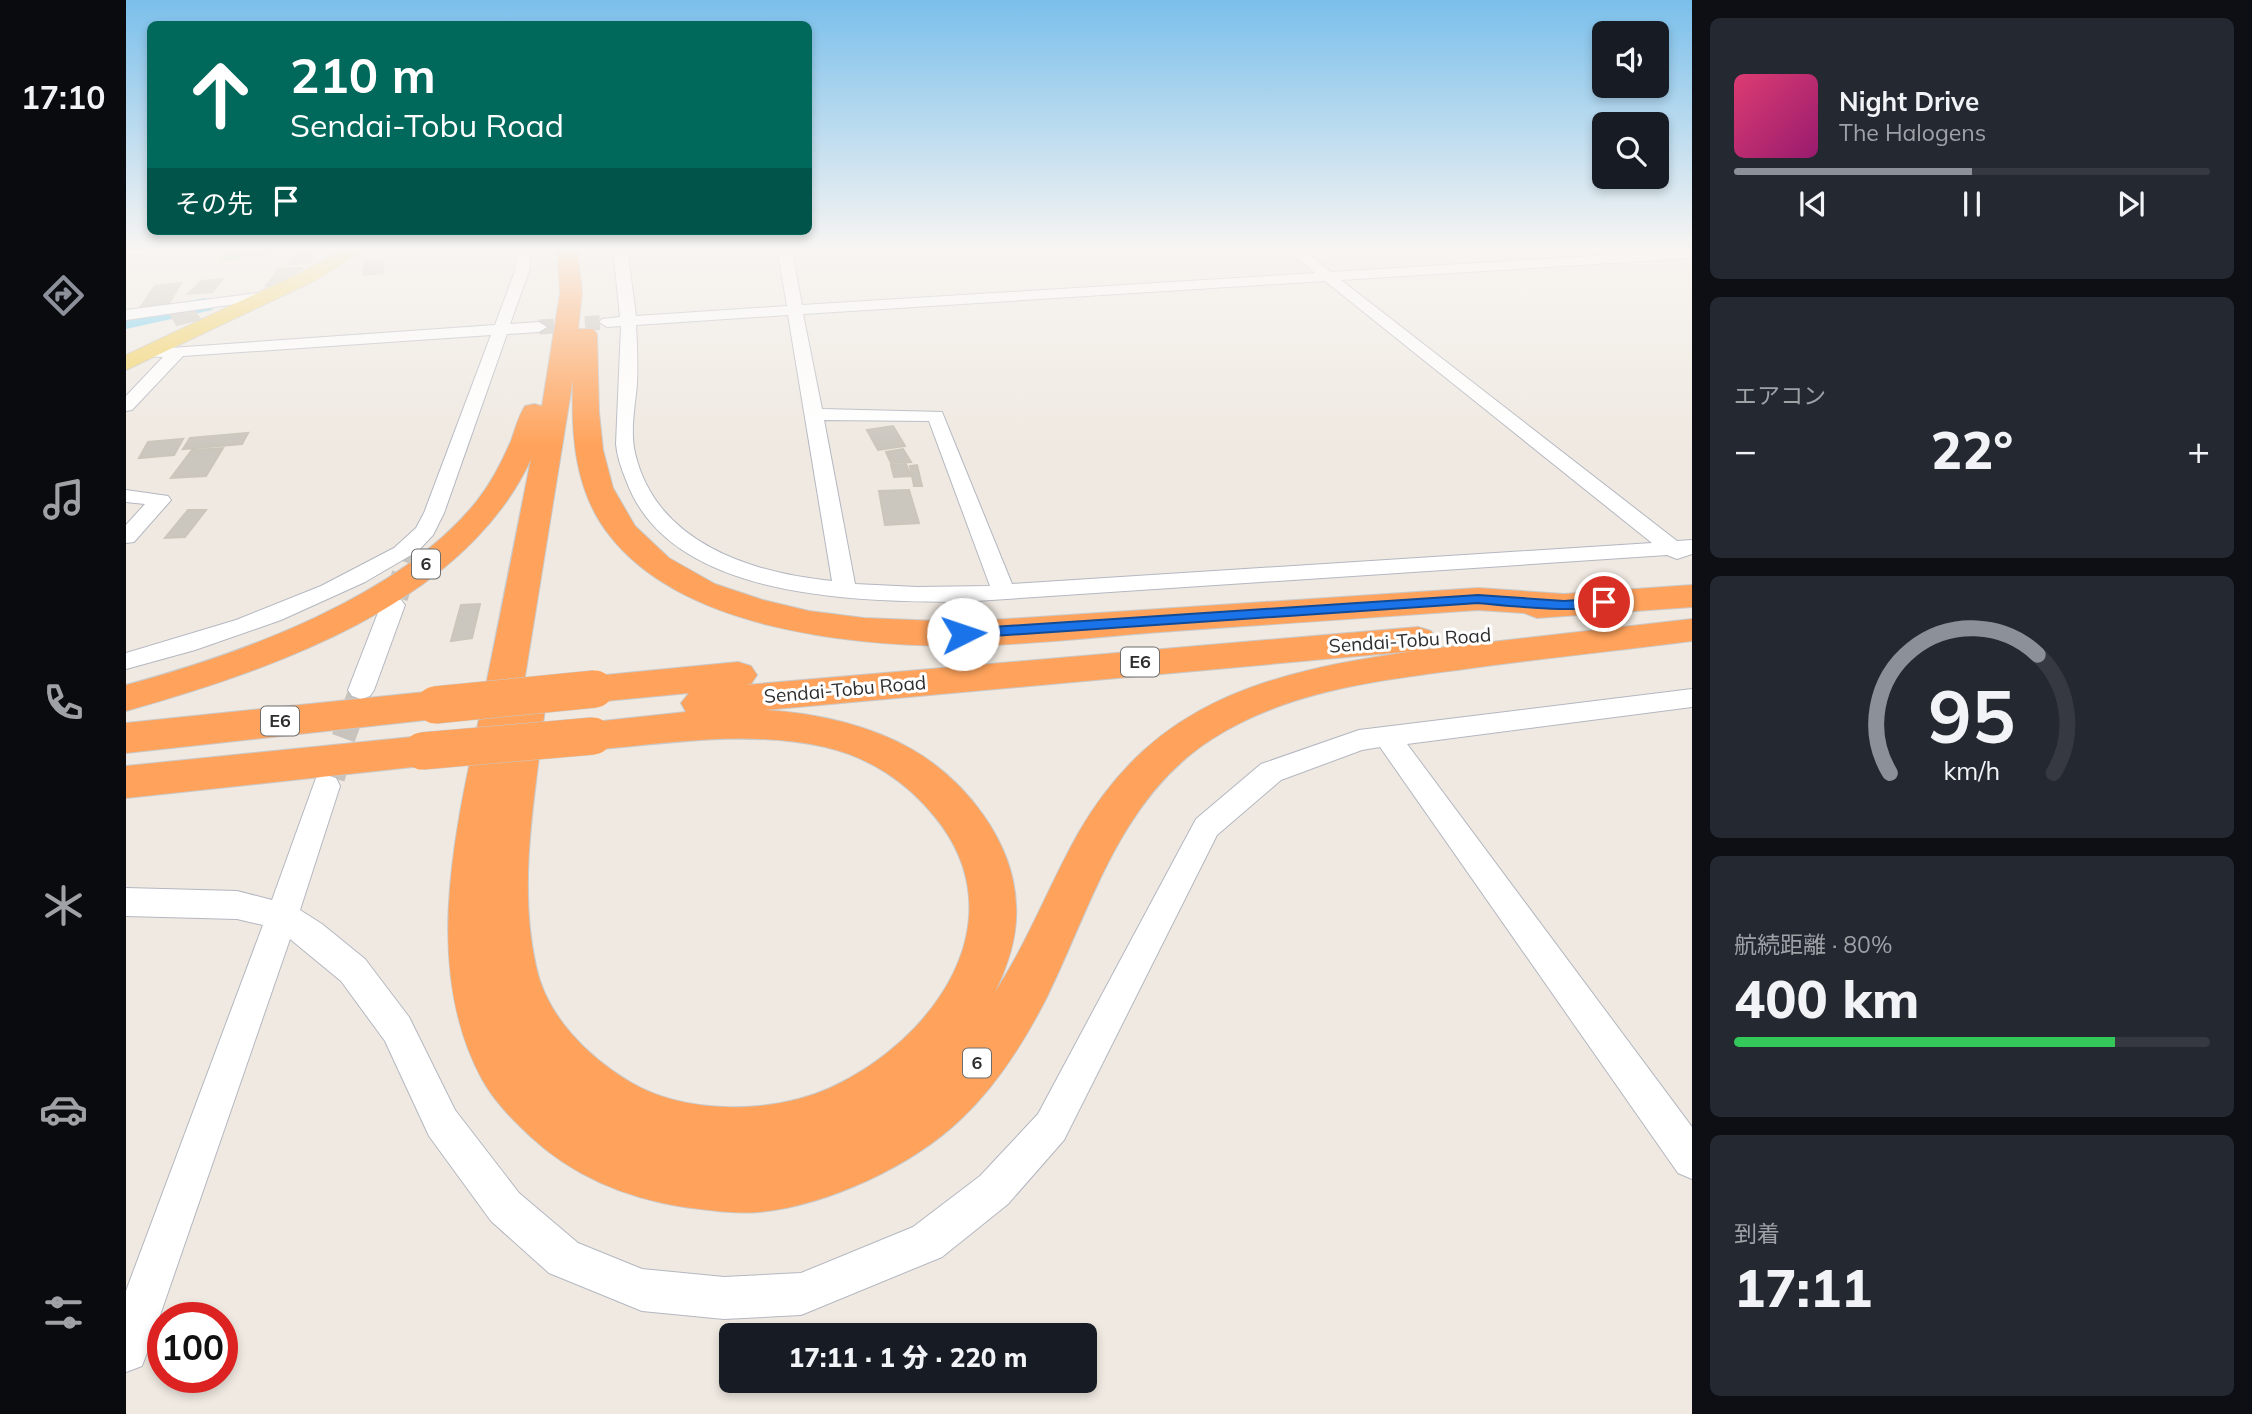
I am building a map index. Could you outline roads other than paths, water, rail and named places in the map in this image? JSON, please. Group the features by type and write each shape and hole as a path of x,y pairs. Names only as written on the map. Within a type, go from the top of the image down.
{"highway":[{"name":"6","path":"126,698 257,656 354,610 422,567 478,520 516,465 525,444 559,313"},
{"name":"6","path":"569,313 562,369 477,846 474,951 481,1009 498,1056 525,1093 562,1128 600,1154 651,1174 760,1183 819,1169 868,1151 917,1121 960,1084 999,1035 1039,962 1085,862 1136,784 1166,752 1231,712 1276,692 1363,671 1523,648 1692,630"},
{"path":"603,313 607,322 588,454 606,508 618,527 653,561 679,578 743,606 814,624 922,634 963,634 1478,599 1564,605"},
{"name":"6","path":"126,782 428,730 593,713 771,725 840,737 871,747 930,780 970,830 983,857 992,886 994,925 974,992 953,1025 926,1057 893,1084 858,1105 812,1123 762,1134 720,1136 676,1129 642,1119 603,1098 569,1069 524,1008 512,970 506,928 505,880 547,547 576,354 607,322"},
{"name":"Sendai-Tobu Road","path":"593,713 1176,635 1692,596"},
{"name":"Sendai-Tobu Road","path":"593,713 1187,658 1692,619"},
{"name":"E6","path":"126,738 428,730"},
{"name":"E6","path":"126,765 428,730"}],"main road":[{"path":"126,363 230,313"}],"street":[{"path":"126,315 146,313"},
{"path":"126,661 185,646 280,613 412,549 434,513 507,313"},
{"path":"609,313 607,322 626,452 632,476 661,523 686,544 719,561 819,589 961,595 1682,548"},
{"path":"607,322 749,313"},
{"path":"797,313 845,591"},
{"path":"1373,313 1682,548 1692,564"},
{"path":"148,353 539,327"},
{"path":"126,406 178,351"},
{"path":"814,414 936,416 1004,592"},
{"path":"126,496 161,500 126,537"},
{"path":"361,690 393,606"},
{"path":"126,902 237,905 282,916 310,934 353,970 397,1029 442,1123 505,1207 564,1258 642,1290 724,1298 801,1294 927,1242 995,1190 1051,1126 1206,827 1271,772 1359,740 1692,698"},
{"path":"1387,736 1692,1159"},
{"path":"126,1350 326,786"}],"waterway":[{"path":"126,322 167,313"}],"tunnel":[{"path":"539,327 607,322"},
{"path":"396,597 410,556"},
{"path":"331,772 359,695"},
{"path":"329,777 331,770"}]}
